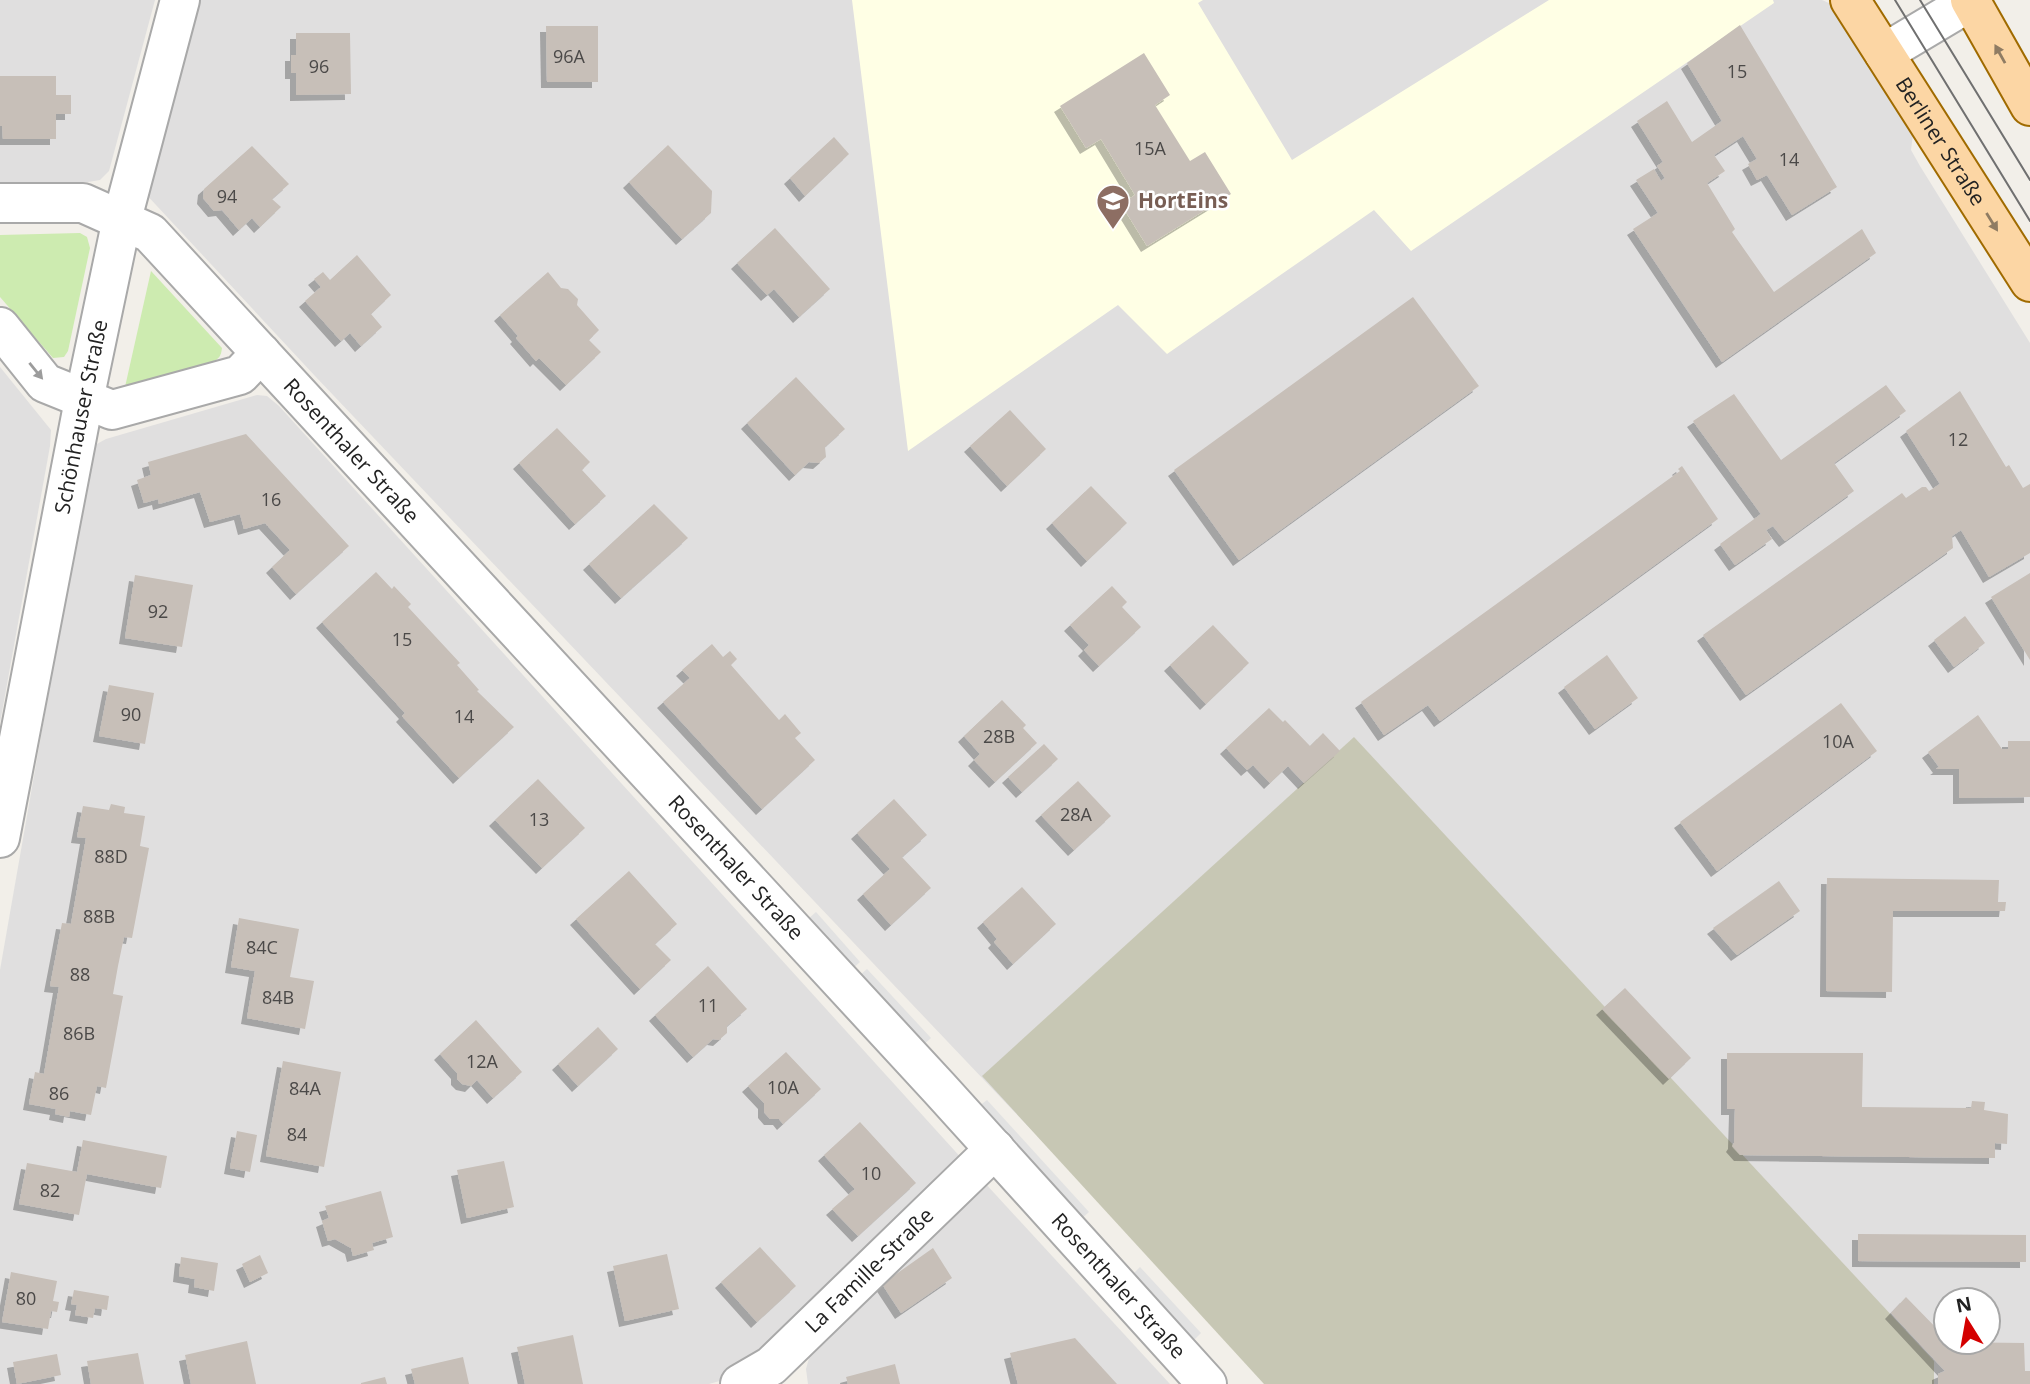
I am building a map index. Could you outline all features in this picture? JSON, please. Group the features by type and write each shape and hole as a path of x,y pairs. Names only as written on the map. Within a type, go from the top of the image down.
{"main road":[{"name":"Berliner Straße","path":"1850,0 2030,282"},
{"path":"1971,0 2030,106"}],"street":[{"name":"Schönhauser Straße","path":"0,838 84,400 122,219 180,0"},
{"path":"1884,53 1971,0"},
{"name":"Rosenthaler Straße","path":"0,203 83,203 150,233 995,1149 1207,1384"},
{"path":"0,327 45,383 112,410 240,375 261,353"},
{"name":"La Famille-Straße","path":"765,1378 995,1149"}],"shaded area":[{"path":"0,0 155,0 109,171 100,180 0,183"},
{"path":"192,0 1822,0 1831,4 1913,134 1911,150 1920,166 2030,343 2030,1384 1273,1384 315,376 143,191"},
{"name":"HortEins","path":"852,0 1203,0 1198,3 1292,160 1549,0 1773,0 1774,3 1411,251 1374,210 1167,354 1118,305 908,451"},
{"path":"0,367 51,430 0,723"},
{"path":"257,395 267,396 279,406 964,1161 734,1377 709,1384 0,1384 0,970 90,456 95,445 106,439"},
{"path":"1354,737 1934,1361 1934,1384 1264,1384 982,1076"},
{"path":"816,912 860,962 851,970 807,920"},
{"path":"867,969 931,1038 922,1046 858,977"},
{"path":"987,1100 1089,1212 1080,1220 978,1107"},
{"path":"984,1182 1170,1384 808,1384 806,1369 813,1344"},
{"path":"1140,1267 1201,1333 1192,1342 1132,1275"}],"green space":[{"path":"80,233 87,237 90,248 68,351 64,357 53,358 0,297 0,235"},
{"path":"151,271 222,351 212,362 125,387"}],"building":[{"path":"1740,25 1837,187 1792,215 1767,175 1757,180 1748,164 1757,159 1743,136 1714,155 1725,171 1707,183 1735,229 1732,232 1774,292 1862,229 1876,253 1722,362 1633,229 1658,213 1636,180 1654,169 1661,181 1665,178 1657,166 1663,162 1637,121 1667,101 1692,142 1722,121 1687,63"},
{"path":"546,26 598,26 598,82 547,82"},
{"path":"296,33 350,33 351,94 296,95 296,73 291,73 291,55 296,55"},
{"path":"1144,53 1170,95 1155,105 1190,161 1205,152 1231,194 1147,246 1121,204 1135,195 1101,139 1086,148 1060,106"},
{"path":"0,76 56,76 56,95 71,95 71,114 56,114 56,139 3,139 0,126"},
{"path":"834,137 849,154 805,196 790,178"},
{"path":"668,145 712,191 711,213 682,239 629,182"},
{"path":"252,146 289,184 272,199 281,207 260,227 252,218 239,230 222,210 214,211 203,198 204,189"},
{"path":"775,228 830,289 799,317 774,289 767,295 737,263"},
{"path":"357,255 391,295 371,314 382,327 361,346 350,333 341,341 305,301 321,287 314,279 323,272 330,280"},
{"path":"548,272 561,288 568,289 578,299 577,305 599,330 589,340 601,352 566,385 539,358 536,361 500,315"},
{"path":"1413,297 1479,386 1239,560 1174,470"},
{"path":"796,377 845,429 825,447 826,457 819,463 809,462 795,475 747,423"},
{"path":"1886,385 1906,411 1834,463 1854,491 1785,541 1773,526 1766,530 1772,539 1735,565 1720,544 1761,514 1693,421 1734,394 1781,460"},
{"path":"1960,391 2006,467 2009,465 2023,488 2030,484 2030,553 1989,577 1961,530 1952,536 1953,548 1746,695 1703,635 1902,493 1906,498 1922,487 1929,491 1940,484 1906,431"},
{"path":"1010,410 1046,449 1007,486 970,446"},
{"path":"557,428 590,462 582,470 606,496 575,524 519,463"},
{"path":"246,434 349,546 296,594 272,567 290,550 265,523 244,529 240,514 210,522 200,492 159,504 158,499 144,503 137,480 151,475 148,462"},
{"path":"1682,466 1718,519 1440,721 1428,705 1384,735 1361,702 1680,471 1678,469"},
{"path":"1091,486 1127,523 1087,561 1052,523"},
{"path":"654,504 688,538 621,598 589,564"},
{"path":"376,572 411,604 408,607 460,663 457,665 479,690 477,691 514,727 459,778 402,716 405,713 322,622"},
{"path":"2030,573 2030,660 1991,597"},
{"path":"135,575 193,585 182,647 125,638"},
{"path":"1112,586 1127,602 1122,607 1141,627 1099,666 1084,650 1089,645 1070,625"},
{"path":"1965,616 1985,643 1954,667 1934,640"},
{"path":"1213,625 1249,663 1206,704 1170,665"},
{"path":"712,644 723,657 730,651 737,659 731,665 779,720 785,714 801,733 795,738 815,760 762,809 663,702 690,678 682,670"},
{"path":"1607,655 1638,698 1595,729 1564,687"},
{"path":"109,685 154,693 145,744 99,736"},
{"path":"1002,700 1026,725 1023,728 1037,743 995,782 974,760 980,754 964,736"},
{"path":"1841,703 1877,751 1717,871 1680,822"},
{"path":"1269,708 1310,746 1323,733 1340,751 1304,783 1288,766 1270,783 1253,765 1247,770 1226,748"},
{"path":"1978,715 2002,749 2008,749 2008,741 2030,741 2030,797 1959,798 1959,769 1936,769 1939,767 1928,752"},
{"path":"1044,744 1058,759 1022,792 1008,777"},
{"path":"538,779 585,828 542,868 495,820"},
{"path":"1078,781 1111,816 1074,850 1041,815"},
{"path":"894,799 927,835 902,857 931,888 891,925 863,894 890,869 857,833"},
{"path":"111,804 125,807 124,813 145,816 140,846 149,848 132,938 124,937 118,966 113,994 123,996 106,1088 97,1086 91,1115 70,1111 69,1117 55,1114 56,1109 29,1104 35,1072 44,1074 59,987 50,986 62,923 71,924 86,838 77,837 83,806 109,810"},
{"path":"629,871 677,924 655,944 671,960 640,989 576,919"},
{"path":"1827,878 1999,880 1998,902 2006,902 2005,911 1893,911 1892,992 1826,991"},
{"path":"1779,881 1800,911 1737,955 1713,928"},
{"path":"1022,887 1056,924 1013,964 994,942 997,939 983,922"},
{"path":"239,918 299,929 290,977 314,981 305,1029 247,1018 255,971 231,967"},
{"path":"708,966 747,1009 727,1026 727,1033 719,1040 713,1039 693,1057 655,1015"},
{"path":"1625,988 1691,1058 1669,1079 1602,1009"},
{"path":"476,1020 522,1072 493,1098 477,1080 471,1086 462,1084 457,1079 457,1073 440,1054"},
{"path":"598,1027 618,1049 578,1086 558,1064"},
{"path":"786,1052 821,1089 783,1124 779,1119 770,1119 764,1112 764,1103 748,1086"},
{"path":"1727,1053 1863,1053 1862,1107 1971,1108 1972,1101 1985,1102 1984,1110 2008,1114 2007,1144 1995,1143 1995,1158 1740,1155 1732,1146 1735,1109 1727,1109"},
{"path":"283,1061 341,1072 324,1167 266,1156"},
{"path":"860,1122 916,1183 858,1236 832,1209 855,1189 824,1155"},
{"path":"237,1131 257,1135 250,1172 230,1168"},
{"path":"83,1140 167,1156 161,1188 87,1174 79,1215 19,1204 27,1163 77,1172"},
{"path":"504,1161 514,1207 467,1218 457,1170"},
{"path":"381,1191 393,1237 372,1243 374,1250 353,1256 351,1248 335,1239 328,1241 322,1221 329,1218 325,1206"},
{"path":"1858,1234 2026,1235 2026,1262 1858,1261"},
{"path":"760,1247 796,1286 757,1322 721,1282"},
{"path":"933,1248 952,1278 901,1313 882,1284"},
{"path":"667,1254 679,1309 625,1321 613,1266"},
{"path":"260,1255 268,1273 250,1282 242,1264"},
{"path":"181,1257 218,1263 214,1291 194,1287 195,1279 179,1276"},
{"path":"11,1272 57,1281 53,1301 59,1302 57,1312 51,1311 48,1329 2,1322"},
{"path":"74,1290 109,1296 107,1310 95,1308 93,1318 75,1315 77,1305 71,1304"},
{"path":"1906,1297 1932,1324 1932,1356 2002,1356 2002,1343 2024,1343 2025,1371 2030,1371 2030,1384 1938,1384 1938,1374 1945,1371 1891,1313"},
{"path":"573,1335 583,1384 525,1384 517,1347"},
{"path":"1075,1338 1117,1384 1018,1384 1010,1353"},
{"path":"247,1341 256,1384 191,1384 185,1355"},
{"path":"138,1353 144,1384 91,1384 87,1361"},
{"path":"57,1354 61,1375 17,1384 13,1362"},
{"path":"463,1357 469,1384 415,1384 411,1369"},
{"path":"895,1364 900,1384 848,1384 846,1377"},
{"path":"385,1377 387,1384 361,1384 361,1383"}],"tram line":[{"path":"1895,0 2030,221"},
{"path":"1920,0 2030,180"}],"place":[{"name":"HortEins","path":"1113,231"}]}
